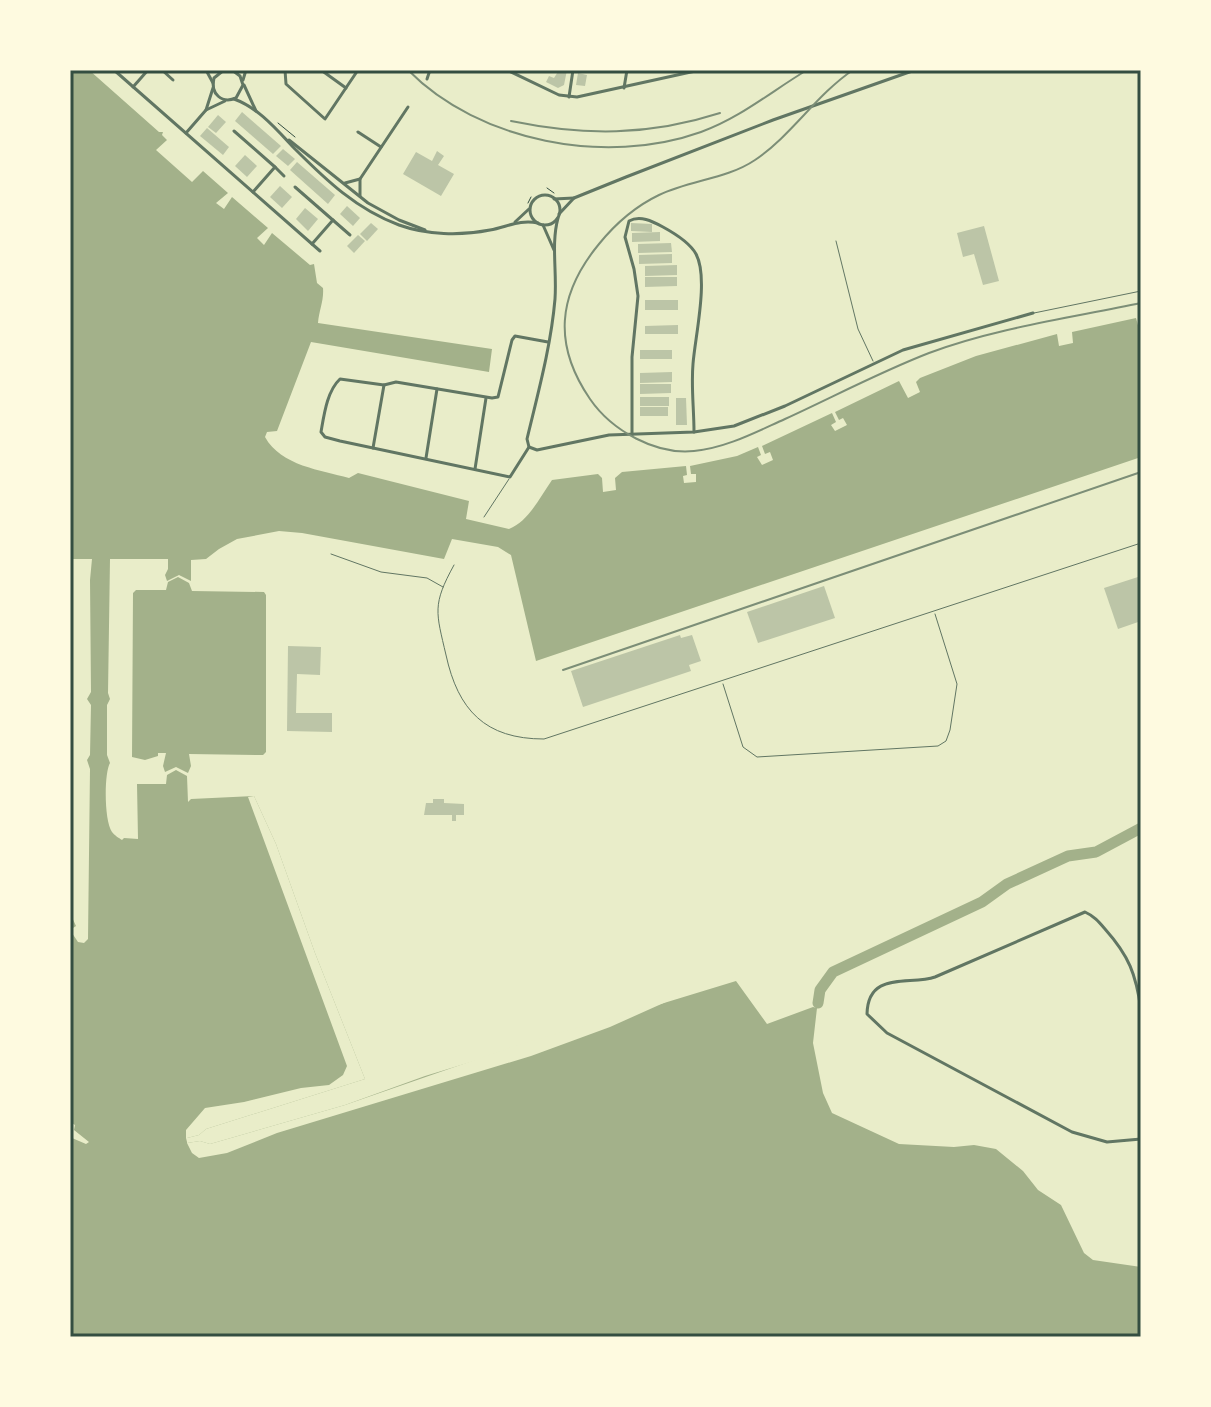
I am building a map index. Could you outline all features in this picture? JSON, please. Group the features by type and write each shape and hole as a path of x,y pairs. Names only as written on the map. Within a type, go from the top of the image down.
{"street":[{"path":"114,70 320,251"},
{"path":"133,87 148,70"},
{"path":"162,70 173,80"},
{"path":"206,70 218,96 227,100"},
{"path":"206,110 217,74 224,70"},
{"path":"232,70 243,82 256,111"},
{"path":"186,133 206,110 240,94 246,70"},
{"path":"285,70 286,84 325,119 358,70"},
{"path":"321,70 346,88"},
{"path":"427,79 430,70"},
{"path":"507,70 553,93 569,97 700,70"},
{"path":"569,97 573,70"},
{"path":"624,88 627,70"},
{"path":"515,222 541,196 574,198 773,120 915,70"},
{"path":"234,99 256,111 361,199 399,220 433,232"},
{"path":"361,199 358,190 360,179 408,107"},
{"path":"234,131 284,176"},
{"path":"358,132 381,147"},
{"path":"287,139 332,185 359,205 401,226 433,232 473,233 515,222 552,223 574,198"},
{"path":"253,192 275,167"},
{"path":"341,183 360,179"},
{"path":"295,187 350,235"},
{"path":"548,342 515,336 498,397 393,382 384,385 340,379 336,382 321,432 325,437 510,477 529,447 527,439 548,342 555,297 554,250 559,216 559,206 554,199"},
{"path":"531,207 532,216 554,250"},
{"path":"632,435 632,357 638,296 624,233 629,221 637,218 668,230 692,248 698,260 700,318 693,366 694,432"},
{"path":"312,244 333,220"},
{"path":"529,447 537,450 609,435 694,432 734,426 909,347 1033,313"},
{"path":"373,448 384,385"},
{"path":"426,458 437,389"},
{"path":"475,469 486,397"},
{"path":"1141,1010 1129,959 1095,917 1085,912 935,977 916,982 900,979 882,985 867,1008 867,1014 887,1033 1055,1125 1098,1140 1116,1142 1141,1139"}],"lane":[{"path":"836,241 858,329 874,363"},
{"path":"1033,313 1141,291"},
{"path":"484,517 510,477"},
{"path":"454,565 443,587 436,612 455,689 473,714 485,724 509,735 532,739 556,737 1141,543"},
{"path":"331,554 381,572 427,578 443,587"},
{"path":"722,682 741,743 757,757 938,746 948,736 957,684 935,612"}],"path":[{"path":"524,208 531,197"}],"shaded area":[{"path":"70,70 89,70 159,132 163,132 167,140 156,150 192,182 203,171 228,193 216,203 224,209 232,197 268,228 257,238 264,245 272,233 310,265 314,264 317,283 323,288 318,323 492,349 489,372 311,342 277,431 267,432 265,437 281,455 314,469 349,478 358,473 469,501 466,519 509,529 528,514 552,480 598,474 602,478 603,492 616,490 615,478 622,472 686,466 684,483 696,482 696,474 691,474 690,466 737,456 758,447 761,455 757,457 762,465 773,460 770,452 765,454 762,446 832,413 836,422 831,425 835,431 847,425 843,418 839,420 835,412 899,381 908,398 920,392 916,382 920,378 976,356 1057,334 1059,346 1073,343 1072,332 1136,318 1141,329 1141,457 536,661 511,555 498,547 452,539 444,559 279,531 237,539 206,559 191,560 191,581 179,575 167,581 168,559 110,559 107,755 110,763 106,797 109,826 122,840 138,839 137,784 166,784 167,775 176,770 187,776 188,802 191,799 254,796 276,844 365,1079 206,1129 199,1135 187,1138 187,1143 200,1141 210,1144 345,1105 425,1076 736,981 767,1024 817,1008 813,1043 823,1093 832,1113 899,1144 974,1145 996,1149 1023,1171 1038,1190 1061,1205 1084,1253 1093,1260 1141,1267 1141,1337 70,1337 70,1141 72,1138 86,1144 89,1142 74,1130 75,1125 70,1122 70,930 78,942 84,943 88,939 90,769 87,760 90,755 91,705 87,699 91,692 92,559 72,559 70,564"},
{"path":"178,577 189,583 192,591 264,592 266,595 266,752 263,755 189,754 191,766 188,773 176,767 165,772 166,753 158,753 158,756 145,760 132,757 133,593 136,590 166,590 168,582"},
{"path":"70,913 76,926 70,930"}],"pier":[{"path":"254,796 276,844 365,1079 206,1129 199,1135 187,1138 186,1142 186,1130 205,1108 329,1085 343,1075 347,1066 248,797"},
{"path":"668,1001 610,1027 531,1056 277,1133 227,1153 199,1158 187,1143 200,1141 210,1144 345,1105 518,1045"}],"building":[{"path":"559,70 567,70 564,85 558,88 546,82 549,76 554,78"},
{"path":"578,73 587,75 585,86 576,85"},
{"path":"242,112 281,146 273,154 235,121"},
{"path":"218,115 226,122 216,133 208,127"},
{"path":"207,128 229,147 223,155 200,136"},
{"path":"283,149 295,159 288,166 276,156"},
{"path":"437,151 444,156 438,165 454,174 441,196 403,174 416,152 432,161"},
{"path":"245,155 257,166 247,177 235,166"},
{"path":"297,162 335,195 328,204 290,170"},
{"path":"280,186 292,197 282,208 270,197"},
{"path":"347,206 360,218 353,226 340,214"},
{"path":"305,208 318,219 308,231 296,219"},
{"path":"371,223 378,229 367,241 360,234"},
{"path":"631,223 652,224 652,232 631,231"},
{"path":"984,226 999,281 983,285 974,254 963,257 957,233"},
{"path":"660,232 660,241 632,242 632,233"},
{"path":"358,235 365,241 354,253 347,246"},
{"path":"671,243 672,252 638,253 638,244"},
{"path":"672,254 672,263 639,264 639,255"},
{"path":"677,265 677,275 645,276 645,266"},
{"path":"645,277 677,277 677,286 645,287"},
{"path":"645,300 678,300 678,310 645,310"},
{"path":"678,325 678,334 645,334 645,326"},
{"path":"640,350 672,350 672,359 640,359"},
{"path":"672,372 672,382 640,383 640,373"},
{"path":"640,384 671,384 671,393 640,394"},
{"path":"640,397 669,397 669,406 640,406"},
{"path":"676,398 686,398 687,425 676,425"},
{"path":"640,407 668,407 668,416 640,416"},
{"path":"1141,576 1141,621 1118,629 1104,588"},
{"path":"824,586 835,618 758,643 747,612"},
{"path":"680,635 681,638 692,635 701,661 689,665 691,671 583,707 571,671"},
{"path":"288,646 321,647 320,675 297,674 296,713 332,713 332,732 287,731"},
{"path":"433,799 464,804 464,815 456,815 456,821 452,821 452,815 424,815 426,803 433,803"}],"waterway":[{"path":"818,1003 820,990 833,972 982,902 1007,884 1068,856 1096,852 1141,828"}],"railway":[{"path":"408,70 437,95 470,115 507,130 546,141 625,147 664,142 701,132 742,112 807,70"},
{"path":"853,70 755,160 733,171 671,190 641,205 612,229 585,263 568,301 566,340 578,379 599,411 610,421 650,445 680,451 706,449 752,434 893,368 954,344 1141,303"},
{"path":"511,121 564,129 616,131 668,126 720,113"},
{"path":"563,670 1141,472"}]}
